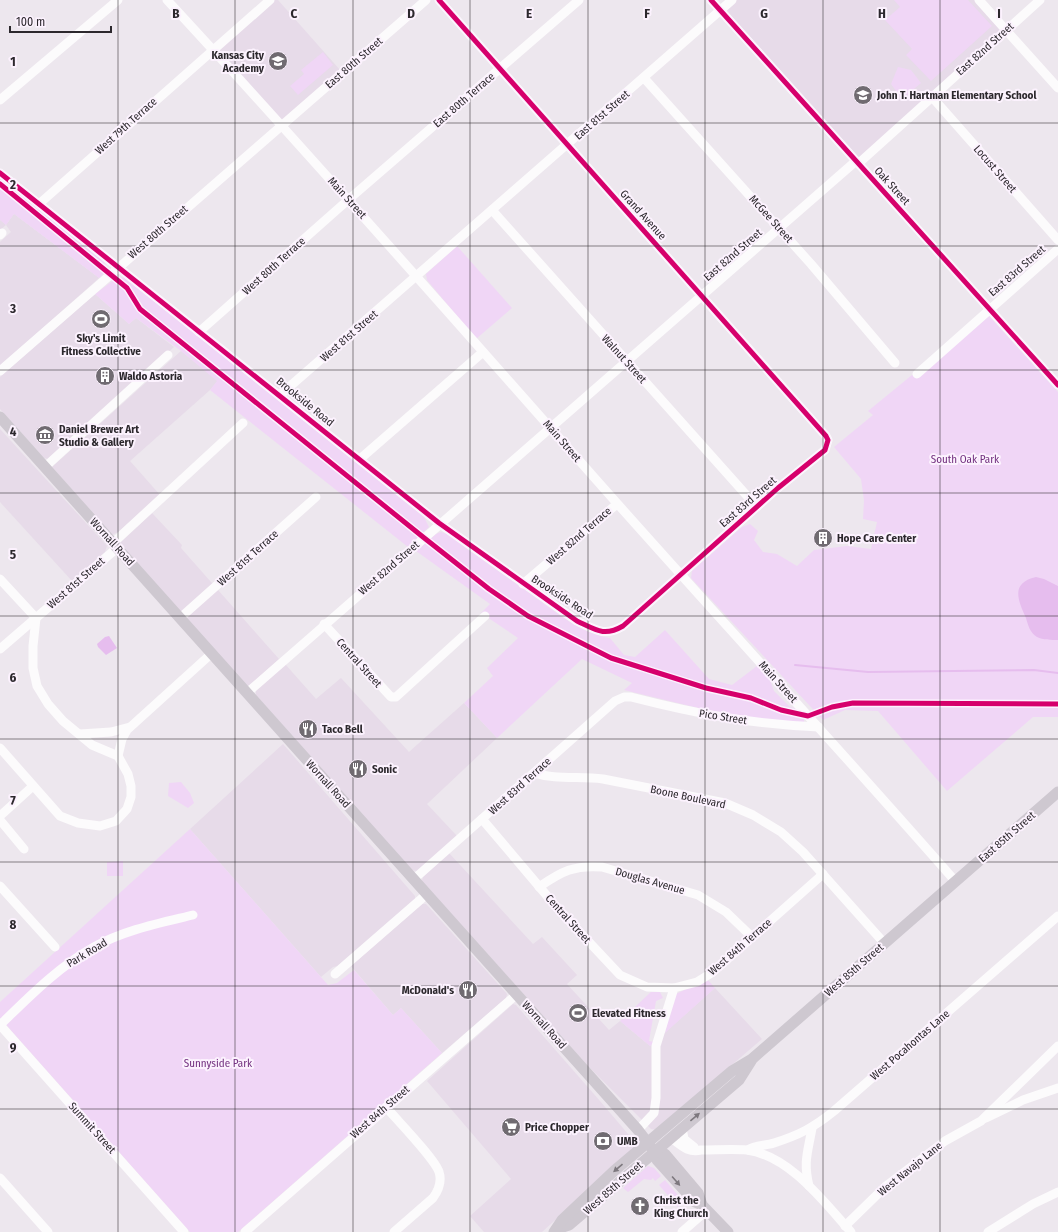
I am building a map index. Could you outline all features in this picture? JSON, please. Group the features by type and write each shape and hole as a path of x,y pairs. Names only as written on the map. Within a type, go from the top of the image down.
{"main road":[{"name":"Wornall Road","path":"0,417 517,994 638,1130 651,1147 665,1154 698,1193 705,1208 728,1232"},
{"name":"East 85th Street","path":"956,882 1058,792"},
{"name":"West 85th Street","path":"556,1231 570,1225 732,1070 752,1059 956,882"},
{"name":"West 85th Street","path":"651,1147 670,1138 739,1080 752,1059"}],"street":[{"path":"0,100 118,0"},
{"name":"Main Street","path":"167,0 417,276 617,504 819,727 956,882"},
{"name":"West 79th Terrace","path":"39,204 270,0"},
{"name":"East 80th Street","path":"281,126 426,0"},
{"name":"Grand Avenue","path":"439,0 826,436 827,446"},
{"name":"East 80th Terrace","path":"348,200 579,0"},
{"name":"Oak Street","path":"711,0 1058,386"},
{"name":"East 81st Street","path":"417,276 732,0"},
{"path":"979,0 1058,88"},
{"name":"East 82nd Street","path":"550,428 932,97 1040,0"},
{"name":"McGee Street","path":"644,78 779,228 895,363"},
{"name":"Locust Street","path":"932,97 1058,240"},
{"name":"West 80th Street","path":"0,371 117,267 281,126"},
{"name":"Brookside Road","path":"0,173 439,523 577,621 595,630 607,633"},
{"name":"West 80th Terrace","path":"199,332 348,200"},
{"name":"Walnut Street","path":"492,210 757,507"},
{"name":"East 83rd Street","path":"917,374 989,308 1058,249"},
{"name":"West 81st Street","path":"280,395 417,276"},
{"path":"360,459 483,352"},
{"path":"45,467 168,355"},
{"name":"West 81st Street","path":"0,649 115,545 243,423"},
{"name":"West 82nd Street","path":"247,693 439,523 550,428"},
{"name":"East 83rd Street","path":"607,633 623,626 757,507 825,450 827,446"},
{"name":"West 81st Terrace","path":"180,618 316,497"},
{"name":"West 82nd Terrace","path":"523,584 617,504"},
{"path":"0,579 36,618 33,646 33,668 37,686 48,704 63,721 92,745 118,756 128,774 131,797 125,812 119,819 107,825 96,826 78,823 60,816 0,748"},
{"name":"Central Street","path":"324,624 380,687 391,697 396,697 485,616"},
{"path":"118,756 122,739 131,726 211,654"},
{"name":"Pico Street","path":"628,697 686,712 731,720 777,725 819,727"},
{"name":"West 83rd Terrace","path":"414,879 614,701 628,697"},
{"path":"80,734 111,732 131,726"},
{"name":"Boone Boulevard","path":"534,773 552,777 584,776 603,779 725,803 752,815 781,832 804,852 885,944"},
{"path":"0,816 33,786"},
{"name":"Central Street","path":"482,819 539,886 620,975 647,987 674,988"},
{"path":"0,820 24,849"},
{"name":"Douglas Avenue","path":"539,886 561,872 573,868 586,866 602,867 698,895 726,912 752,937"},
{"name":"West 84th Terrace","path":"674,988 697,982 713,972 823,874"},
{"path":"0,886 55,947"},
{"path":"335,974 427,894"},
{"name":"Park Road","path":"0,1025 55,973 95,946 138,929 193,915"},
{"name":"West Pocahontas Lane","path":"748,1150 773,1143 812,1128 834,1111 1058,916"},
{"path":"638,1130 654,1113 656,1098 656,1046 674,988"},
{"name":"West 84th Street","path":"245,1232 386,1107 517,994"},
{"name":"Summit Street","path":"0,1025 184,1232"},
{"name":"West Navajo Lane","path":"981,1121 998,1102 1058,1046"},
{"name":"West Navajo Lane","path":"848,1229 886,1186 945,1141 1023,1100 1058,1088"},
{"path":"386,1107 436,1165 439,1172 439,1184 433,1198 394,1232"},
{"path":"682,1128 682,1135 687,1143 701,1150"},
{"path":"810,1186 805,1171 806,1155 812,1128"},
{"path":"670,1138 688,1150 748,1150 772,1159 794,1172 810,1186 848,1229"},
{"path":"0,1178 48,1232"},
{"path":"988,1232 1033,1204 1058,1192"},
{"path":"682,1232 705,1208"}],"shaded area":[{"name":"Kansas City Academy","path":"273,0 278,0 341,71 282,123 215,50"},
{"name":"John T. Hartman Elementary School","path":"737,0 974,0 1003,30 856,161 722,13"},
{"path":"14,214 99,278 0,366 0,242 11,232 6,225"},
{"path":"0,220 6,225 0,230"},
{"path":"95,294 129,324 136,318 174,347 48,459 44,458 0,409 0,377"},
{"path":"181,351 218,381 210,390 130,461 160,495 118,532 112,535 52,467"},
{"path":"0,429 107,546 105,552 73,582 0,502"},
{"path":"152,513 182,545 181,548 279,659 249,686 244,684 120,543"},
{"path":"1036,577 1058,586 1058,640 1039,638 1035,635 1030,629 1021,605 1018,593 1019,588 1022,583"},
{"path":"109,636 117,648 106,655 97,644 105,637"},
{"path":"285,664 316,699 341,678 409,752 464,703 497,738 427,804 457,836 418,871 411,870 256,695 256,689"},
{"path":"283,744 415,896 415,900 338,966 333,967 321,977 190,829"},
{"path":"449,853 533,944 542,937 577,975 567,984 609,1030 620,1021 650,1046 715,988 762,1039 656,1130 651,1129 587,1065 422,881 423,877"},
{"path":"422,904 426,904 507,994 506,998 442,1053 401,1008 393,1015 351,966"},
{"path":"513,1004 516,1005 600,1101 634,1141 636,1147 542,1232 484,1232 470,1216 511,1179 427,1081"}],"green space":[{"path":"894,0 968,0 992,26 931,81 906,55 912,49 885,20 900,7"},
{"path":"323,52 333,65 298,95 290,86 304,74 301,70"},
{"path":"898,67 911,70 921,83 902,99 891,84"},
{"path":"0,177 103,261 106,266 104,273 99,278 14,214 6,225 0,220"},
{"path":"457,246 512,308 476,339 427,280 426,274"},
{"path":"118,277 126,278 424,517 429,527 408,547 210,390 217,381 181,351 136,318 129,324 95,294"},
{"name":"South Oak Park","path":"989,316 1058,392 1058,717 1033,717 947,791 878,711 845,710 823,720 691,578 692,571 742,527 750,524 758,531 754,540 763,552 777,554 797,566 814,550 847,546 871,549 877,522 863,519 864,500 861,479 834,447 873,415 868,411 912,375 917,378"},
{"path":"441,532 447,534 570,622 600,636 610,638 624,655 635,657 665,630 709,679 732,685 757,666 770,680 774,691 790,707 797,709 804,718 804,722 801,723 727,715 624,690 632,683 582,659 497,738 464,703 493,676 487,668 518,638 481,613 490,604 416,551 436,534"},
{"path":"181,782 190,793 194,803 188,808 168,796 169,783"},
{"name":"Sunnyside Park","path":"190,829 328,985 337,983 354,970 393,1015 401,1008 442,1053 238,1232 190,1232 0,1018 0,1002"},
{"path":"123,861 123,876 107,876 107,862"},
{"path":"707,979 715,988 665,1033 673,999 676,994"},
{"path":"651,992 660,992 663,998 656,1001 649,1041 655,1042 650,1046 620,1021"},
{"path":"648,1166 654,1168 661,1176 655,1181 653,1178 651,1180 644,1179 628,1192 623,1188"},
{"path":"665,1180 684,1202 678,1207 659,1185"}],"waterway":[{"path":"795,665 868,672 1034,670 1058,673"}],"cycle path":[{"path":"0,173 439,523 577,621 600,631 605,632 616,629 623,626 778,488 825,450 828,440 439,0"},
{"path":"711,0 1058,385"},
{"path":"0,184 127,288 140,309 489,589 528,616 611,658 706,688 751,698 781,710 808,716 832,707 853,703 1058,704"}],"place":[{"name":"Kansas City Academy","path":"278,61"},
{"name":"John T. Hartman Elementary School","path":"863,95"},
{"name":"Sky's Limit Fitness Collective","path":"101,319"},
{"name":"Waldo Astoria","path":"105,376"},
{"name":"Daniel Brewer Art Studio & Gallery","path":"45,435"},
{"name":"Hope Care Center","path":"823,538"},
{"name":"Taco Bell","path":"308,729"},
{"name":"Sonic","path":"358,769"},
{"name":"McDonald's","path":"468,990"},
{"name":"Elevated Fitness","path":"578,1013"},
{"name":"Price Chopper","path":"511,1127"},
{"name":"UMB","path":"603,1141"},
{"name":"Christ the King Church","path":"640,1206"}]}
